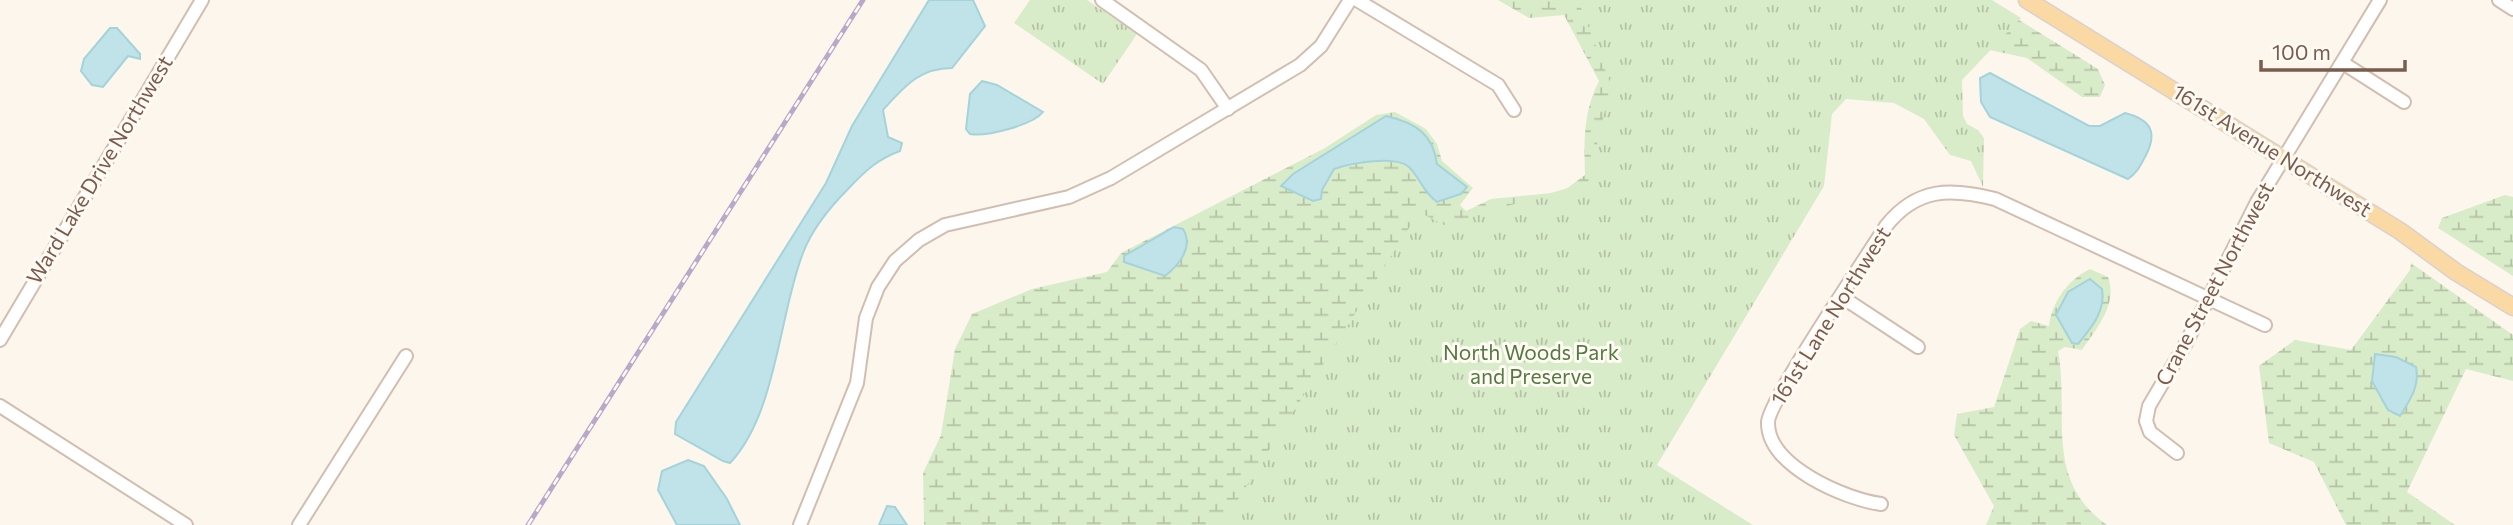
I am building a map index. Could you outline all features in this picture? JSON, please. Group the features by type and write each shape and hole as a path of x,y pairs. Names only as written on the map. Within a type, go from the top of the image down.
{"main road":[{"name":"161st Avenue Northwest","path":"2027,0 2400,231 2456,272 2513,307"}],"street":[{"name":"Ward Lake Drive Northwest","path":"0,340 202,0"},
{"path":"1102,0 1201,70 1228,109"},
{"path":"800,525 857,383 866,318 878,287 895,261 919,240 945,225 1069,197 1111,178 1311,56 1321,46 1350,0"},
{"path":"1357,0 1498,85 1514,110"},
{"name":"Crane Street Northwest","path":"2177,453 2155,439 2147,426 2149,406 2242,230 2380,0"},
{"path":"2499,0 2513,9"},
{"path":"2343,63 2404,102"},
{"name":"161st Lane Northwest","path":"1881,504 1846,497 1779,454 1769,432 1772,409 1886,226 1922,197 1944,191 1962,190 1995,199 2265,325"},
{"path":"1842,297 1918,347"},
{"path":"299,525 406,356"},
{"path":"0,405 186,525"}],"green space":[{"path":"1030,0 1087,0 1137,34 1103,84 1014,23"},
{"path":"1498,0 1987,0 2098,69 2105,85 2100,97 2082,97 2027,58 1924,36 1811,64 1431,525 924,525 923,473 941,435 955,349 972,314 1032,289 1107,272 1121,253 1325,148 1376,115 1395,112 1426,129 1437,144 1442,161 1473,188 1460,205 1466,211 1491,199 1562,192 1585,175 1587,115 1599,81 1564,15 1529,18"},
{"name":"North Woods Park and Preserve","path":"1578,0 1992,0 2021,18 1962,80 1963,116 1967,124 1978,130 1984,138 1983,187 1971,161 1950,155 1924,119 1894,103 1846,99 1832,114 1824,186 1657,465 1753,525 1222,525 1419,212 1444,225 1588,182 1611,85"},
{"path":"2505,195 2513,197 2513,276 2438,228 2442,218"},
{"path":"2411,263 2513,335 2513,381 2466,369 2407,492 2455,525 2346,525 2314,462 2269,443 2259,366 2295,340 2351,350 2410,270"},
{"path":"2090,269 2108,277 2110,297 2104,315 2082,350 2065,347 2058,351 2063,445 2074,488 2087,507 2107,525 1986,525 1994,506 1954,435 1957,414 1994,407 2020,329 2031,321 2049,326 2062,292"}],"water":[{"path":"929,0 973,0 985,26 952,68 921,75 883,110 888,137 902,143 900,151 879,161 861,176 817,226 803,253 795,277 775,362 758,418 746,442 730,463 723,461 675,434 676,422 826,183 852,126"},
{"path":"110,28 117,28 140,54 140,59 128,56 103,87 92,85 81,71 84,59"},
{"path":"1990,73 2089,126 2100,126 2125,113 2141,119 2152,134 2149,149 2140,166 2128,179 1990,117 1981,102 1980,78"},
{"path":"982,81 997,85 1043,112 1030,121 1009,129 987,134 970,134 966,129 970,94"},
{"path":"1386,116 1414,126 1427,137 1437,164 1467,187 1461,194 1437,202 1409,167 1394,161 1351,164 1334,169 1322,190 1321,199 1313,201 1281,186 1293,174"},
{"path":"1174,227 1183,229 1186,249 1180,261 1165,276 1124,262 1124,256"},
{"path":"2090,279 2102,289 2102,305 2088,332 2078,344 2072,343 2056,315 2068,292"},
{"path":"2375,354 2396,357 2416,367 2415,387 2400,416 2388,410 2372,381"},
{"path":"688,460 704,466 727,499 740,525 677,525 658,490 662,471"},
{"path":"887,506 895,507 907,525 879,525"}],"railway":[{"path":"528,525 863,0"}]}
